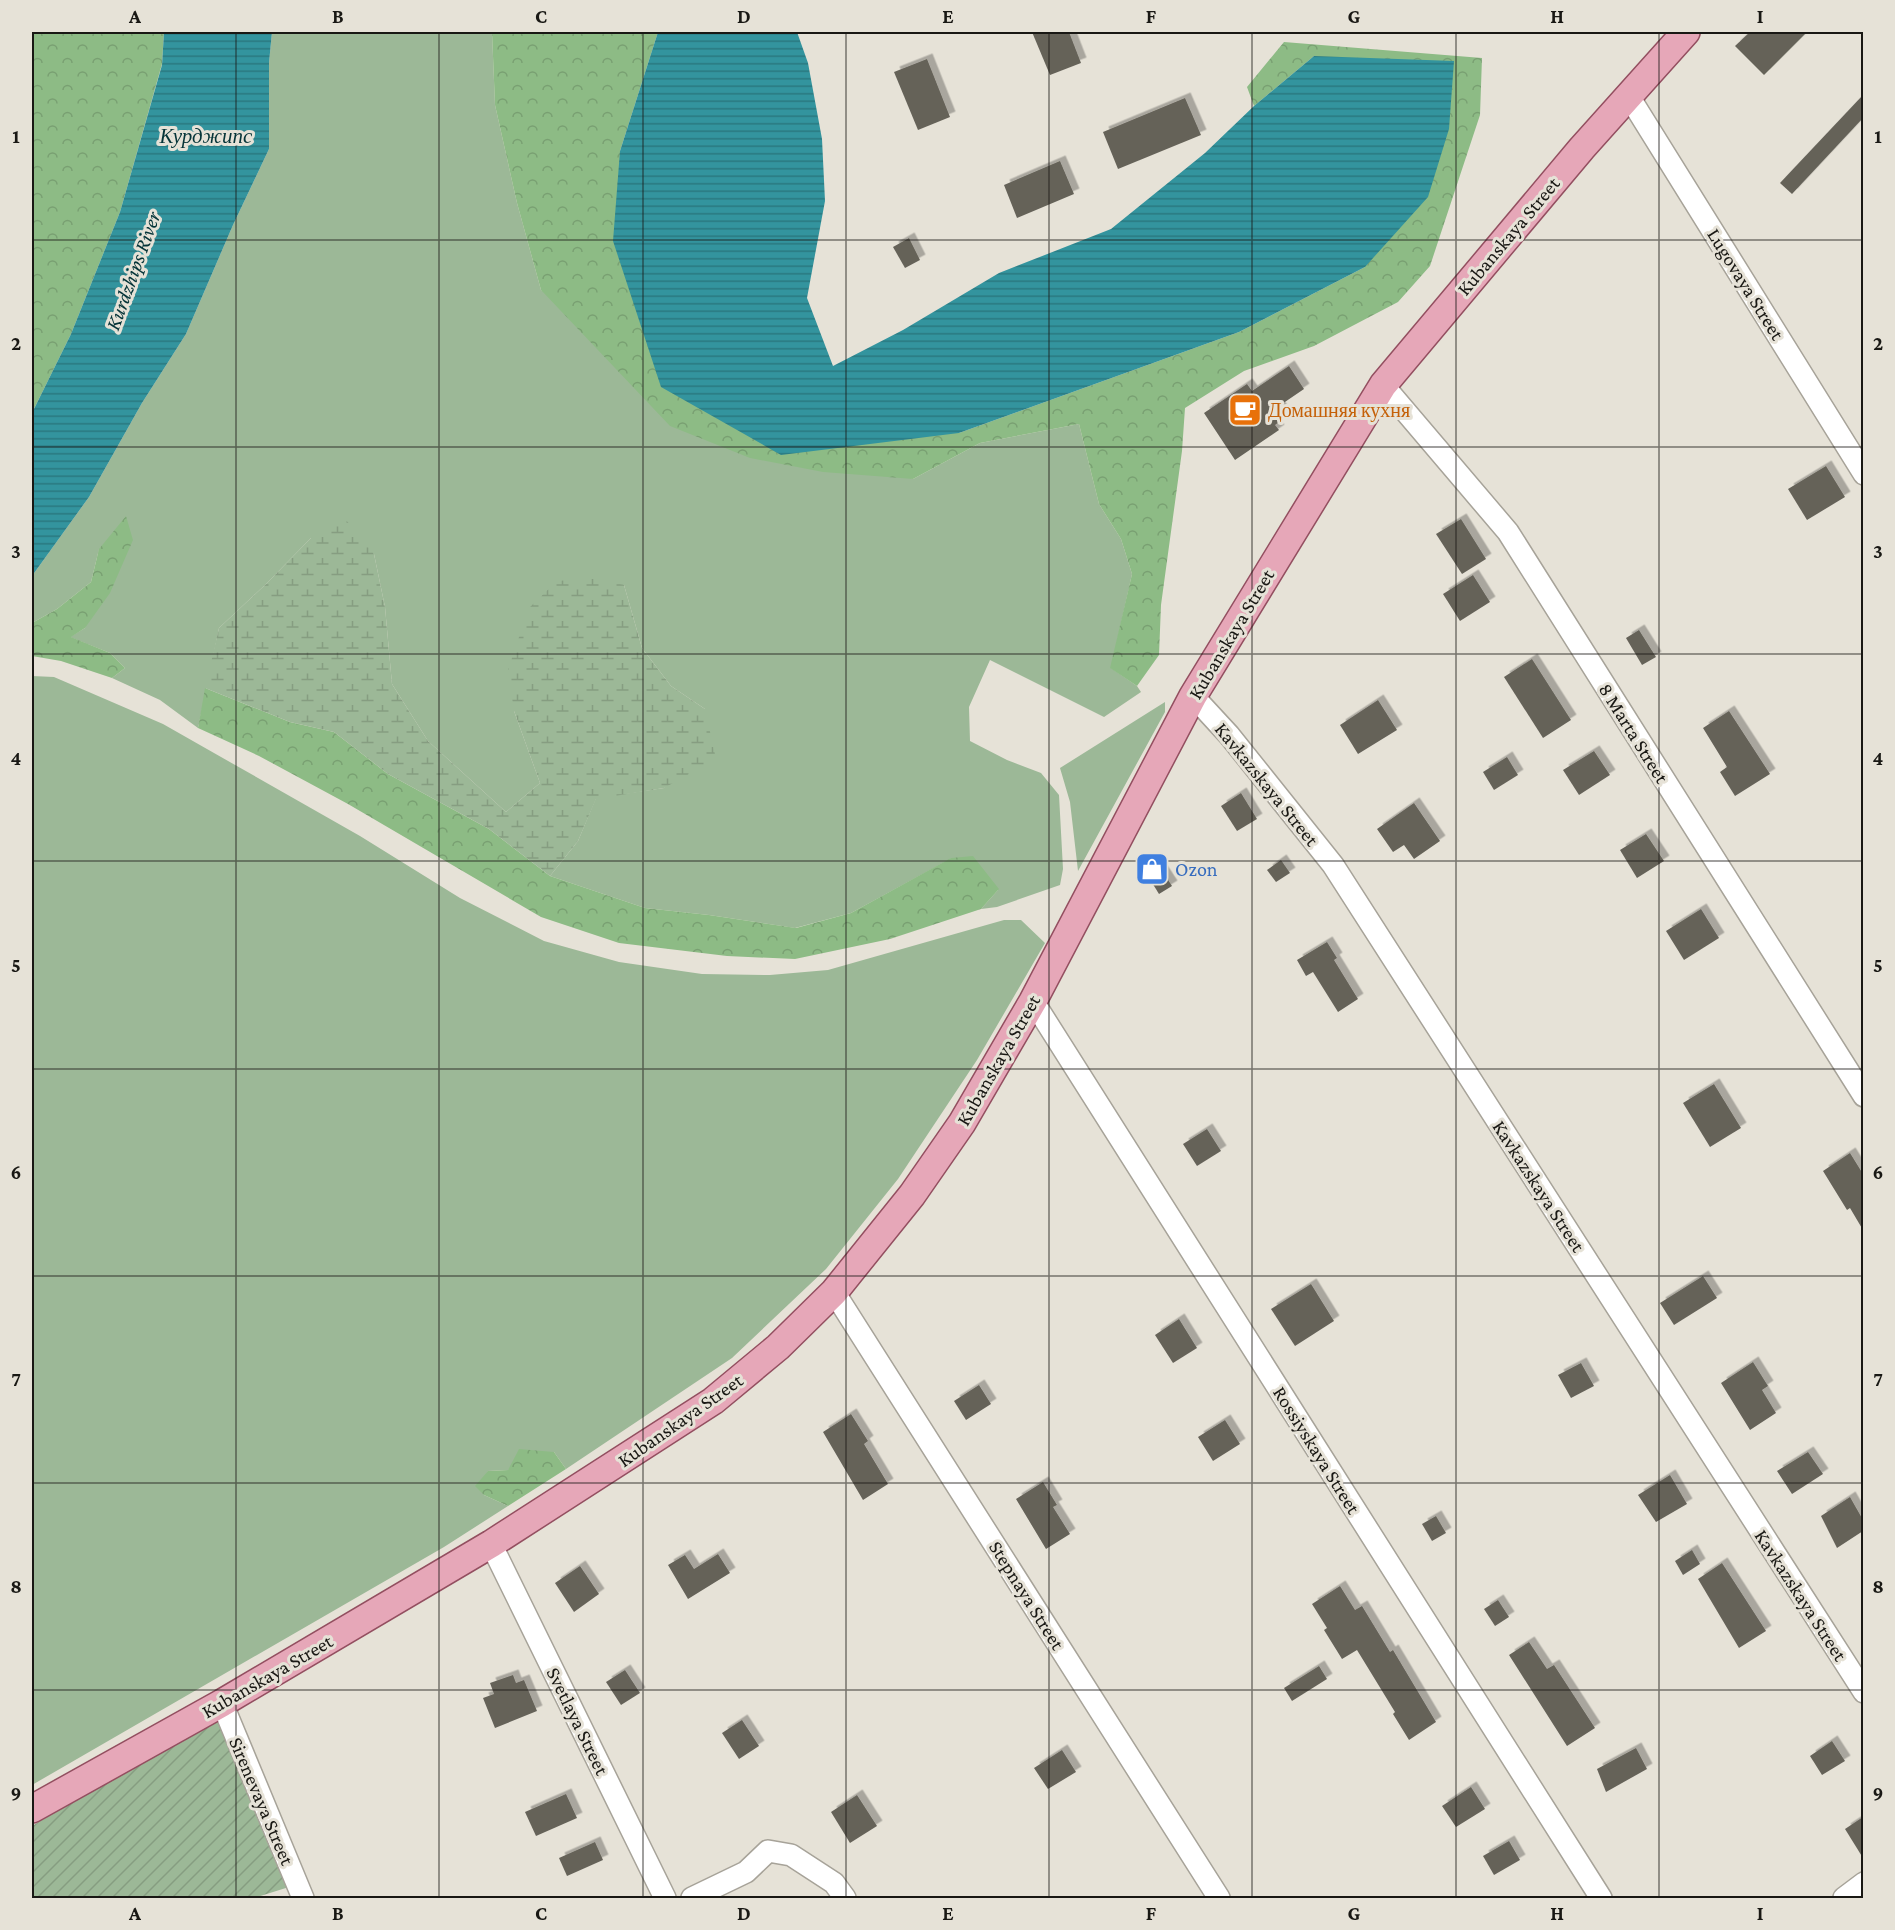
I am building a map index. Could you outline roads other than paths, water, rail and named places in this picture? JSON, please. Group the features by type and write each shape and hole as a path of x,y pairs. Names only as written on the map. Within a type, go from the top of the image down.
{"main road":[{"name":"Kubanskaya Street","path":"32,1809 222,1703 491,1544 713,1401 778,1347 834,1292 912,1195 962,1123 1033,1001 1193,696 1383,385 1628,95 1686,32"}],"street":[{"name":"Lugovaya Street","path":"1628,95 1863,474"},
{"name":"8 Marta Street","path":"1383,385 1508,532 1863,1096"},
{"name":"Kavkazskaya Street","path":"1193,696 1229,735 1333,865 1863,1692"},
{"name":"Rossiyskaya Street","path":"1033,1001 1601,1899"},
{"name":"Stepnaya Street","path":"834,1292 1219,1899"},
{"name":"Svetlaya Street","path":"491,1544 665,1899"},
{"name":"Sirenevaya Street","path":"222,1703 303,1899"},
{"path":"692,1899 746,1872 768,1851 791,1855 834,1883 845,1899"},
{"path":"1844,1899 1863,1883"}],"water":[{"name":"Курджипс","path":"164,32 272,32 269,63 269,149 186,334 142,403 89,497 32,576 32,413 71,334 120,212 162,65"},
{"path":"658,32 797,32 808,63 822,139 825,201 807,298 833,366 903,330 999,273 1111,229 1205,153 1254,106 1314,56 1454,61 1449,129 1428,197 1365,267 1239,332 959,433 781,455 661,387 613,241 620,151"}],"place":[{"name":"Домашняя кухня","path":"1245,410"},
{"name":"Ozon","path":"1152,869"}],"water label":[{"name":"Kurdzhips River","path":"133,271"}]}
